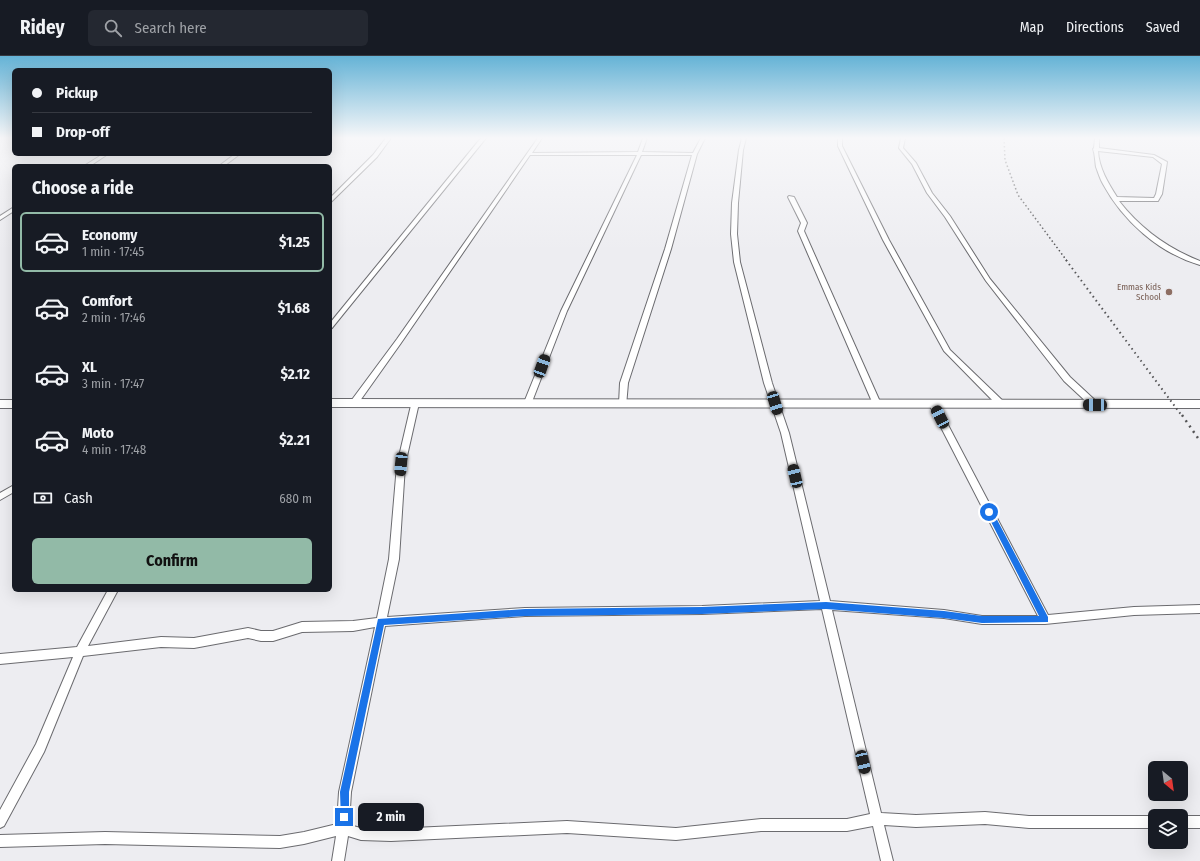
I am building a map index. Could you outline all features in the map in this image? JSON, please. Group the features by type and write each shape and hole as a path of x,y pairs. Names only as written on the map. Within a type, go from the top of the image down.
{"main road":[{"path":"332,403 527,405 775,403 1000,403 1095,405 1200,404"},
{"path":"0,404 12,404"}],"street":[{"path":"332,199 354,176"},
{"path":"332,325 453,176"},
{"path":"354,403 400,341 514,176"},
{"path":"527,405 551,340 580,276 629,176"},
{"path":"623,404 624,383 668,248 689,176"},
{"path":"738,176 734,234 737,262 768,382 785,433 887,861"},
{"path":"854,176 886,240 947,351 1000,403"},
{"path":"921,176 930,193 947,216 988,280 1062,373 1095,405"},
{"path":"1102,176 1106,186 1142,230 1160,244 1200,263"},
{"path":"1116,199 1156,200 1159,194 1162,176"},
{"path":"791,197 804,223 801,231 850,347 878,404"},
{"path":"0,218 12,210"},
{"path":"338,861 344,829 345,792 394,559 401,464 415,403"},
{"path":"933,404 1045,620"},
{"path":"0,497 12,489"},
{"path":"0,822 40,748 80,652 112,592"},
{"path":"0,658 80,652 161,642 194,643 248,633 261,636 273,636 302,627 353,626 380,622 525,612 702,610 826,605 944,614 982,620 1045,620 1134,611 1200,610"},
{"path":"0,841 105,838 280,842 304,838 332,830 344,829 361,834 391,835 567,827 676,834 761,825 847,825 876,819 916,821 985,818 1029,822 1148,822"},
{"path":"1188,822 1200,822"}],"railway":[{"path":"1011,176 1018,195 1067,261"},
{"path":"1066,260 1182,416"},
{"path":"1182,415 1200,441"}],"place":[{"name":"Emmas Kids School","path":"1169,292"}],"route":[{"path":"344,817 345,792 380,622 525,612 702,610 826,605 915,613 944,614 982,620 1045,620 989,512"}]}
